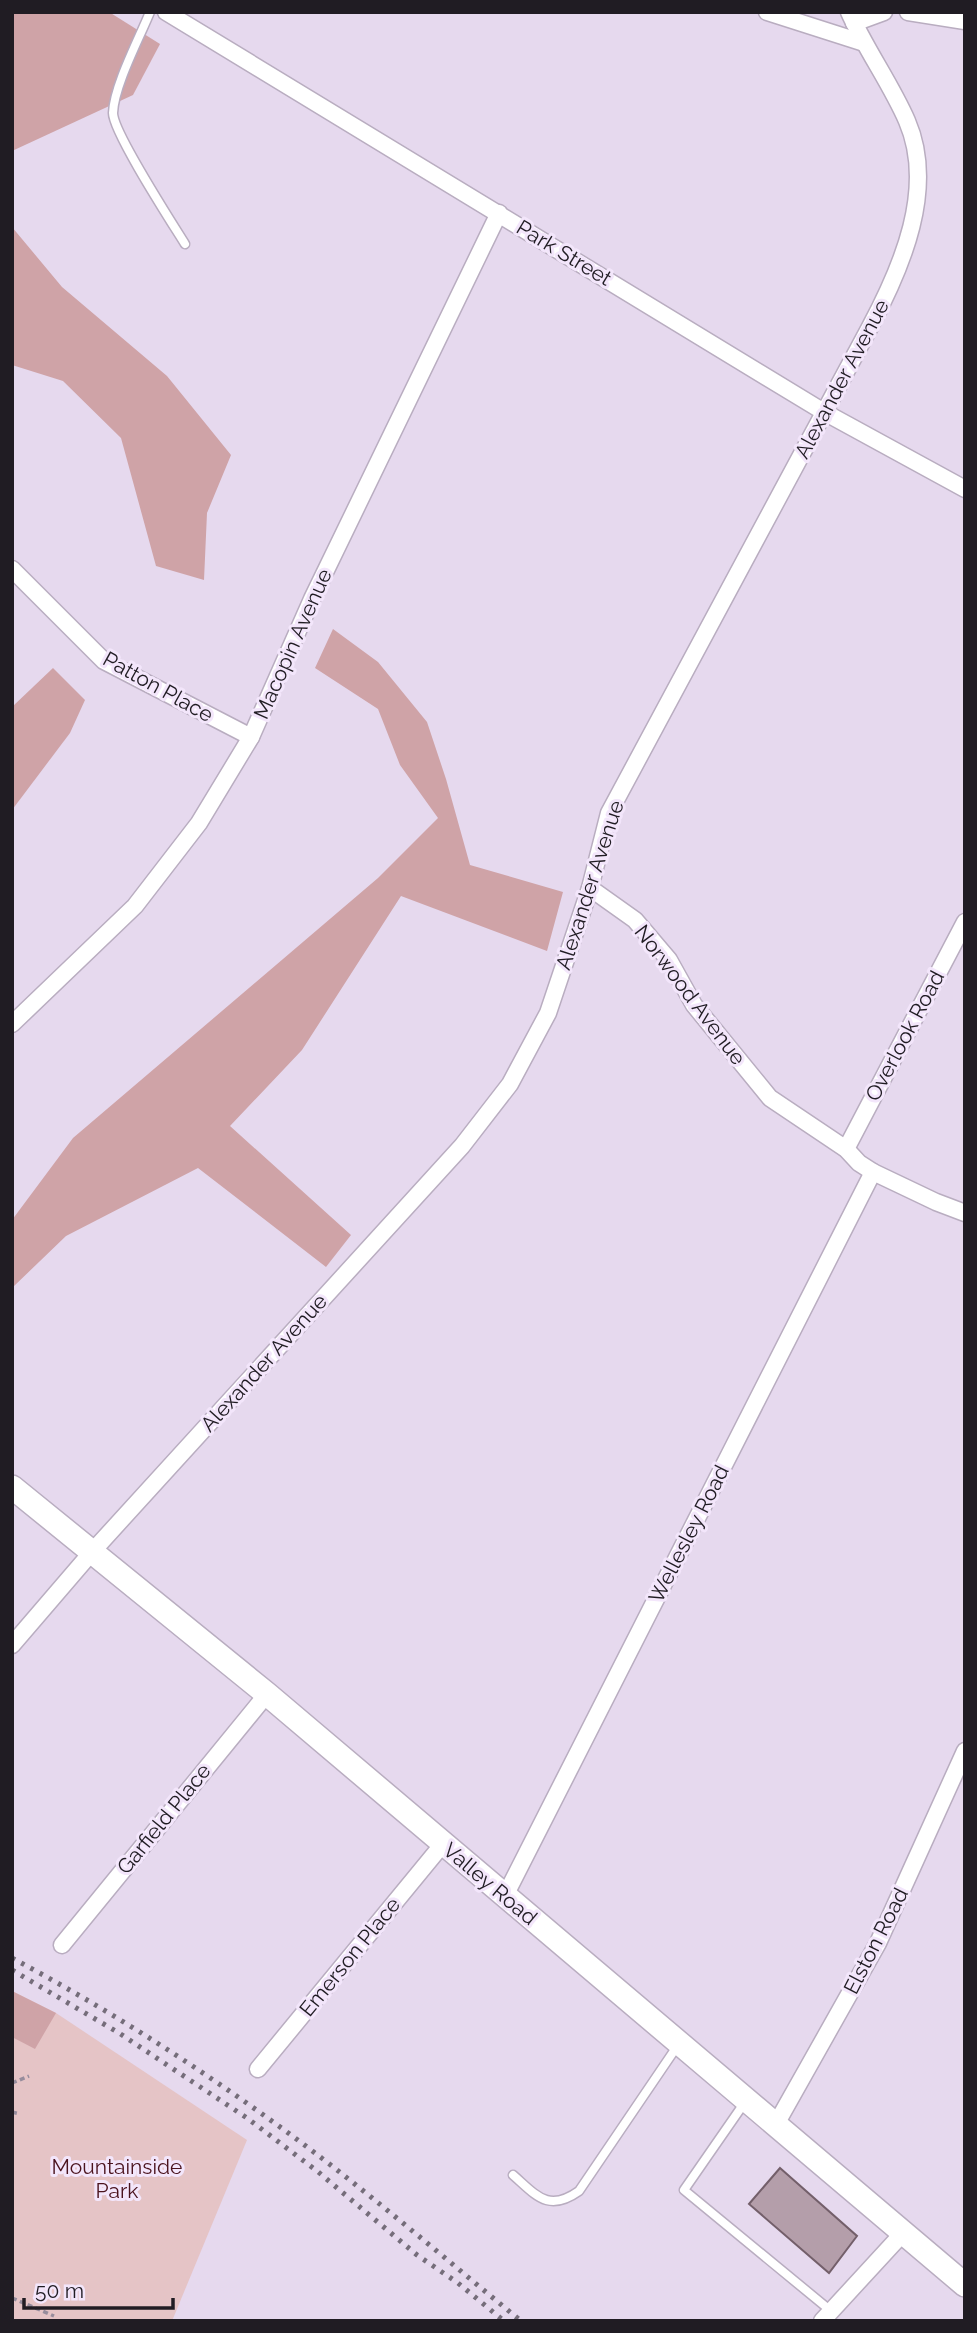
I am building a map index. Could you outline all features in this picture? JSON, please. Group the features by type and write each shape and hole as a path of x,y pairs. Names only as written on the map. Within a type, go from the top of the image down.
{"main road":[{"name":"Valley Road","path":"12,1486 267,1694 442,1845 965,2285"}],"street":[{"name":"Park Street","path":"166,12 824,412 965,489"},
{"path":"767,12 864,43"},
{"path":"851,18 884,12"},
{"path":"908,12 965,21"},
{"name":"Alexander Avenue","path":"12,1644 91,1553 462,1146 510,1084 548,1013 590,888 610,813 887,296 905,249 918,194 916,149 908,122 851,18"},
{"name":"Macopin Avenue","path":"12,1024 135,906 199,823 251,737 312,599 499,213"},
{"name":"Patton Place","path":"12,569 104,661 251,737"},
{"name":"Norwood Avenue","path":"590,888 635,920 669,960 694,1005 770,1098 846,1149 859,1163 873,1172 965,1213"},
{"name":"Overlook Road","path":"846,1149 965,922"},
{"name":"Wellesley Road","path":"505,1896 873,1172"},
{"name":"Garfield Place","path":"62,1945 267,1694"},
{"name":"Elston Road","path":"775,2126 878,1943 965,1751"},
{"name":"Emerson Place","path":"258,2069 442,1845"},
{"path":"827,2316 903,2233"}],"lane":[{"path":"150,12 123,78 113,108 113,118 184,244"},
{"path":"513,2175 541,2199 554,2203 567,2200 579,2191 679,2042"},
{"path":"746,2101 684,2190 827,2316"}],"path":[{"path":"12,2083 29,2076"},
{"path":"12,2112 20,2115"},
{"path":"12,2298 54,2316"}],"green space":[{"name":"Mountainside Park","path":"12,1991 56,2013 247,2140 172,2321 12,2321"}],"shaded area":[{"path":"12,12 109,12 160,44 133,95 12,151"},
{"path":"12,227 62,287 167,376 231,455 207,513 204,580 156,566 121,438 63,381 12,365"},
{"path":"333,629 378,662 427,722 470,865 563,892 547,951 401,896 302,1050 230,1126 351,1235 326,1267 198,1168 66,1236 12,1288 12,1220 73,1138 378,878 438,818 400,765 378,709 315,668"},
{"path":"53,668 85,700 70,733 12,810 12,707"},
{"path":"12,1991 56,2013 35,2049 12,2037"}],"building":[{"path":"780,2168 857,2236 829,2273 749,2204"}],"railway":[{"path":"12,1958 131,2026 246,2102 345,2176 521,2321"},
{"path":"12,1970 119,2033 247,2118 317,2171 417,2255 458,2283 504,2321"}]}
